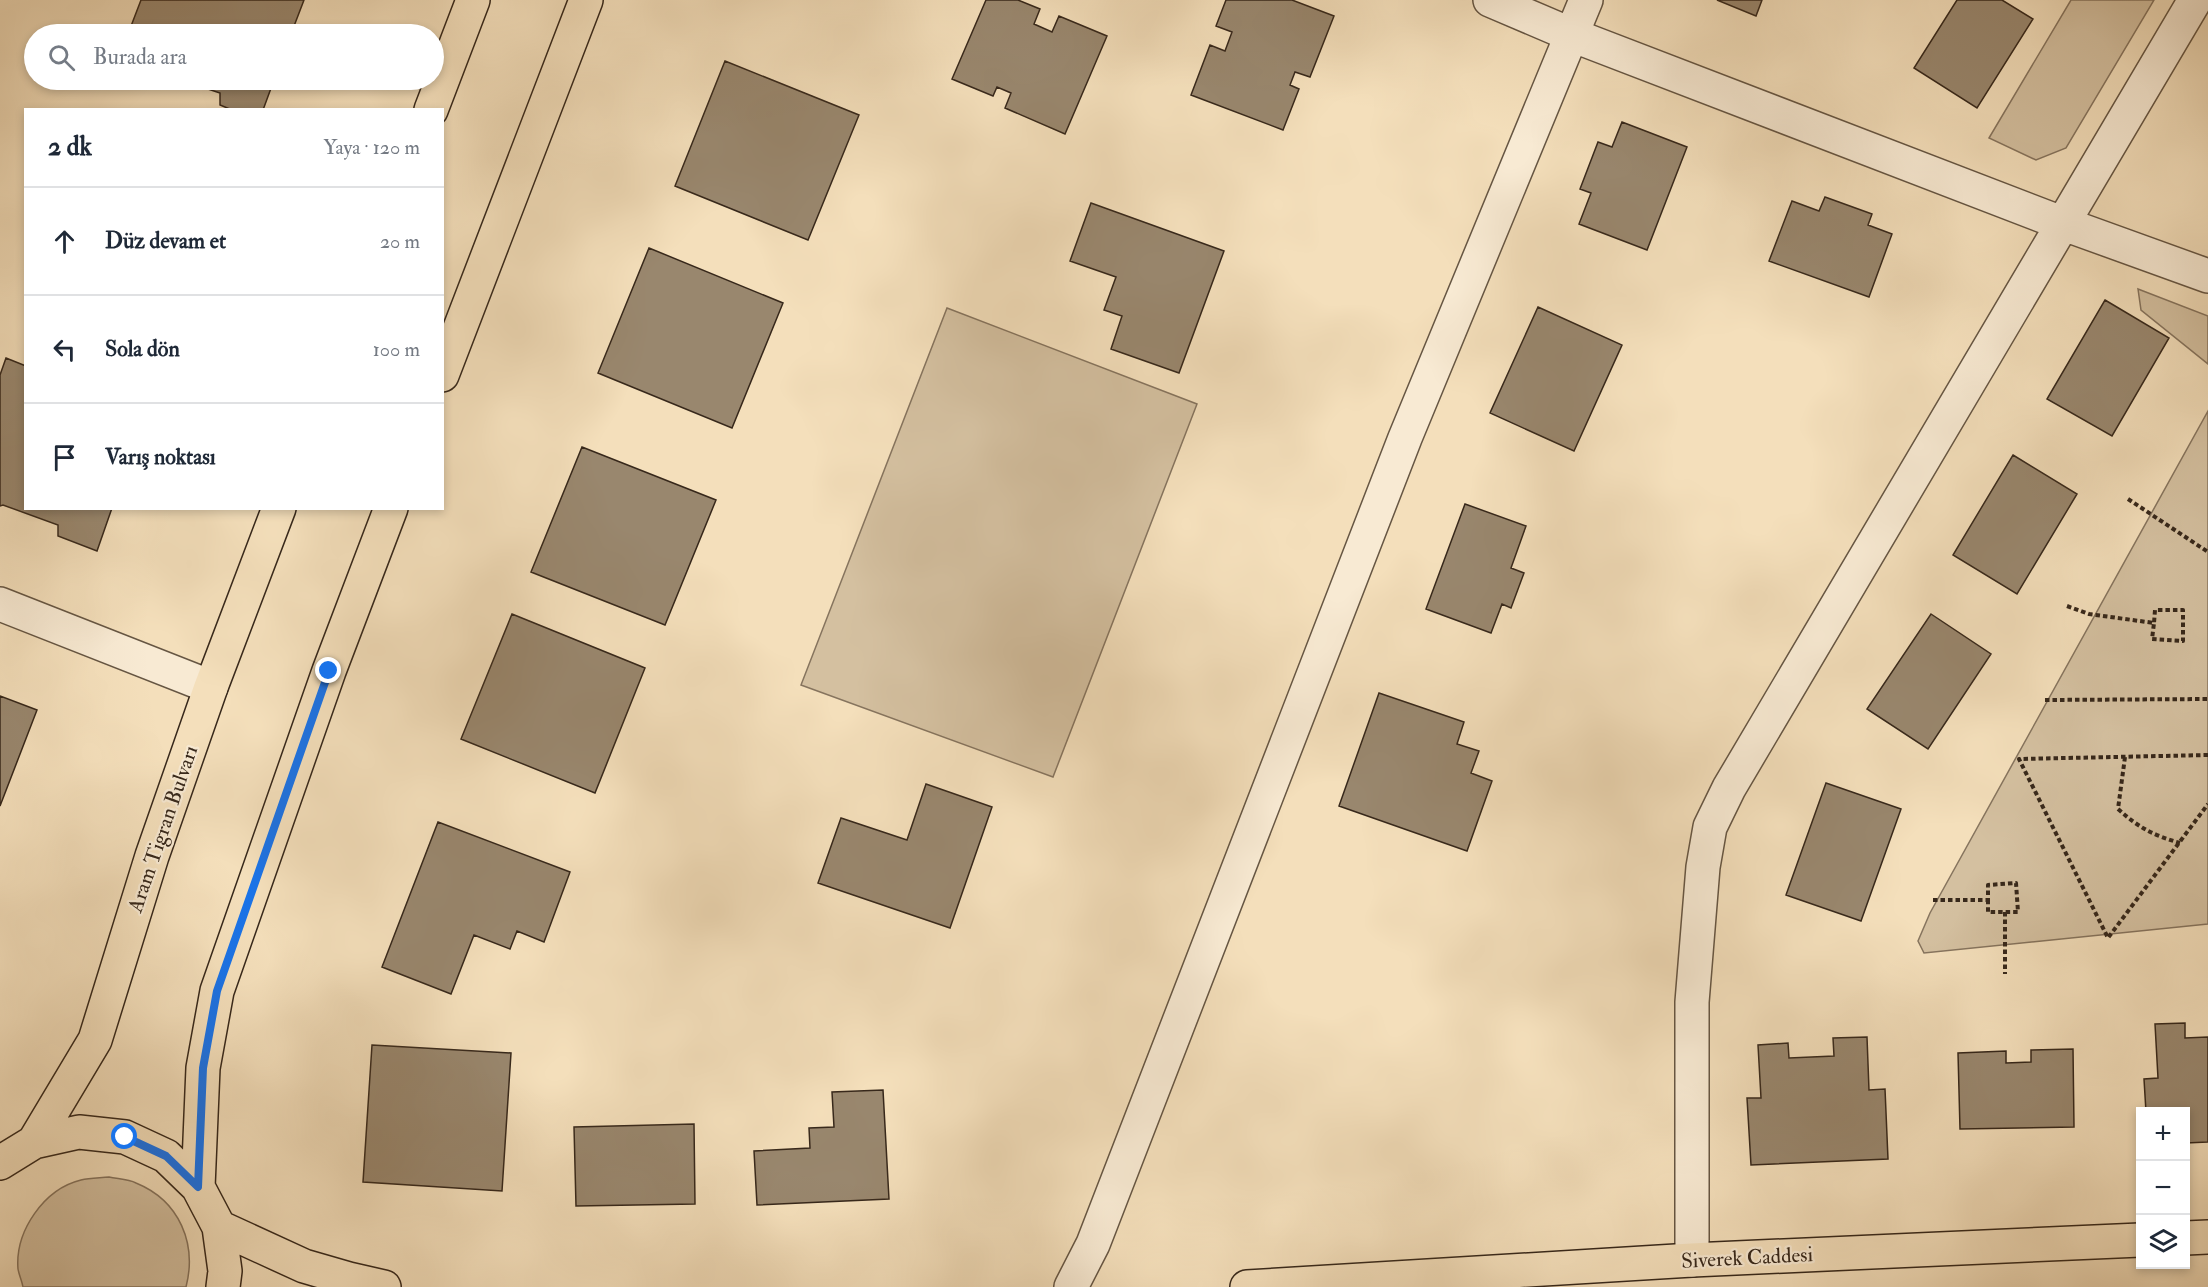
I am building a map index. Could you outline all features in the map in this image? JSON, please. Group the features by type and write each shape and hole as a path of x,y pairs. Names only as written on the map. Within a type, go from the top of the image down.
{"main road":[{"path":"444,76 473,0"},
{"path":"444,370 586,0"},
{"path":"432,108 439,90"},
{"name":"Aram Tigran Bulvarı","path":"34,1142 95,1040 152,856 211,687 278,510"},
{"path":"198,1187 203,1068 217,991 329,671 390,510"},
{"path":"0,1163 34,1142 79,1132 125,1137 166,1156 198,1187 219,1227 225,1271 223,1287"},
{"path":"219,1227 304,1266 384,1287"},
{"path":"2190,1238 2208,1237"},
{"name":"Siverek Caddesi","path":"1247,1287 1692,1260 2136,1240"}],"street":[{"path":"1490,0 1572,35 2064,224 2208,276"},
{"path":"1071,1287 1097,1233 1405,438 1586,0"},
{"path":"1692,1260 1692,1002 1703,867 1710,827 1729,788 2195,0"},
{"path":"0,604 211,687"}],"path":[{"path":"2128,499 2208,552"},
{"path":"2067,606 2089,614 2154,623"},
{"path":"2155,610 2182,610 2182,641 2152,639 2154,623 2155,610"},
{"path":"2044,700 2208,699"},
{"path":"2208,755 2019,759 2108,938 2208,804"},
{"path":"2125,757 2118,809 2141,828 2156,836 2180,843"},
{"path":"2016,884 2018,912 1988,912 1988,900 1988,885 2016,884"},
{"path":"1934,900 1988,900"},
{"path":"2005,912 2005,974"}],"shaded area":[{"path":"2071,0 2154,0 2066,148 2036,160 1989,138"},
{"path":"2138,289 2208,316 2208,364 2141,310"},
{"path":"947,308 1197,404 1053,777 801,685"},
{"path":"2208,411 2208,924 1924,953 1918,941 1930,913"},
{"path":"109,1177 133,1182 151,1191 174,1212 187,1240 189,1271 186,1287 23,1287 18,1269 18,1255 21,1240 34,1214 55,1192 68,1185 84,1179"}],"building":[{"path":"141,0 304,0 295,24 132,24"},
{"path":"986,0 1018,0 1040,9 1034,24 1052,32 1059,16 1107,36 1065,134 1005,108 1011,93 997,87 993,96 952,79"},
{"path":"1226,0 1292,0 1334,16 1310,77 1295,72 1290,85 1299,89 1283,130 1191,95 1210,45 1225,51 1232,32 1216,26"},
{"path":"1717,0 1762,0 1756,16"},
{"path":"1957,0 2002,0 2033,19 1977,108 1914,68"},
{"path":"725,61 859,115 808,240 675,186"},
{"path":"211,90 270,90 264,108 227,108 220,105 220,93"},
{"path":"1622,122 1687,147 1647,250 1579,224 1591,193 1580,189 1598,142 1612,147"},
{"path":"1825,197 1872,214 1868,225 1892,234 1869,297 1769,261 1792,201 1819,211"},
{"path":"1091,203 1224,251 1179,373 1111,349 1122,316 1104,310 1116,277 1070,261"},
{"path":"649,248 783,303 732,428 598,373"},
{"path":"2105,300 2169,338 2112,436 2047,399"},
{"path":"1538,307 1622,345 1574,451 1490,413"},
{"path":"6,358 24,365 24,510 111,510 97,551 58,536 58,525 3,505 0,506 0,375"},
{"path":"582,447 716,500 665,625 531,572"},
{"path":"2013,455 2077,494 2017,594 1953,555"},
{"path":"1465,504 1526,526 1511,568 1524,573 1511,608 1502,604 1491,633 1426,609"},
{"path":"512,614 645,668 595,793 461,739"},
{"path":"1931,614 1991,654 1928,749 1867,709"},
{"path":"1379,693 1464,722 1457,744 1479,751 1471,773 1492,781 1467,851 1339,806"},
{"path":"0,696 37,710 0,806"},
{"path":"1826,783 1901,809 1861,921 1786,895"},
{"path":"926,784 992,807 950,928 818,883 841,818 907,840"},
{"path":"438,822 570,872 544,942 517,931 510,949 474,935 451,994 382,967"},
{"path":"2185,1023 2185,1038 2208,1037 2208,1142 2190,1143 2190,1107 2146,1107 2144,1079 2158,1078 2155,1024"},
{"path":"1867,1037 1869,1090 1885,1089 1888,1159 1751,1165 1747,1098 1761,1098 1758,1045 1788,1043 1789,1058 1834,1056 1833,1038"},
{"path":"372,1045 511,1053 502,1191 363,1182"},
{"path":"2073,1049 2074,1127 1960,1129 1958,1053 2006,1051 2006,1063 2031,1062 2031,1050"},
{"path":"883,1090 889,1199 757,1205 754,1151 810,1148 809,1128 834,1127 832,1092"},
{"path":"694,1124 695,1204 576,1206 574,1127"}],"route":[{"path":"125,1137 166,1156 198,1187 203,1068 217,991 329,671"}]}
